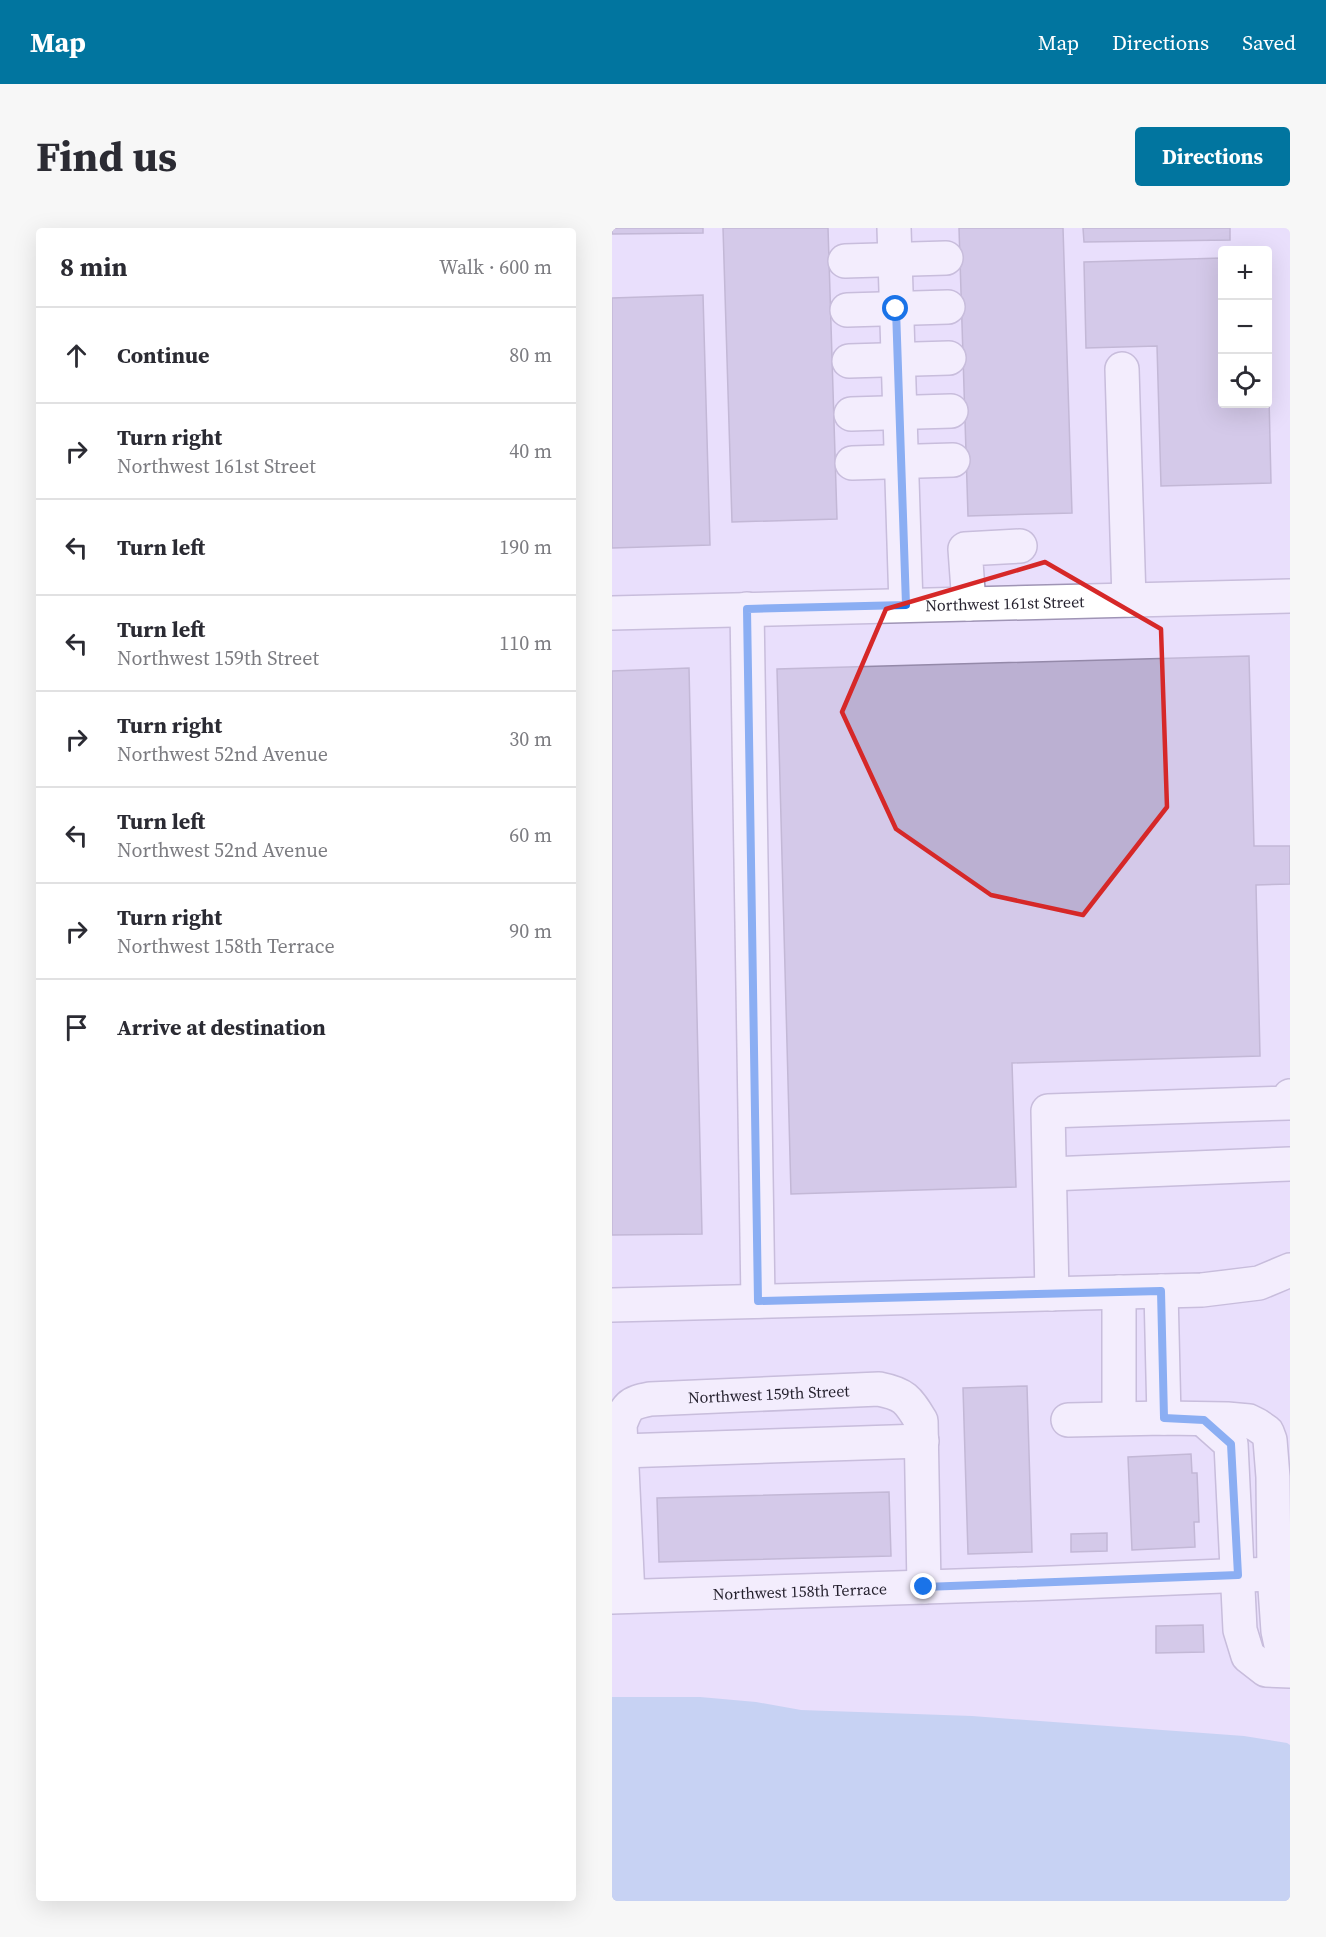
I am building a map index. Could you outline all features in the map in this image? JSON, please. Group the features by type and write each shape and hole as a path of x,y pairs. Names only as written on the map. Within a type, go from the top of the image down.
{"street":[{"path":"894,244 906,605"},
{"path":"846,261 894,244 946,258"},
{"path":"847,310 948,307"},
{"path":"849,361 949,358"},
{"path":"1122,369 1129,600"},
{"path":"851,414 951,411"},
{"path":"852,463 952,460"},
{"path":"969,604 965,549 1020,546"},
{"name":"Northwest 161st Street","path":"612,613 1290,596"},
{"path":"747,609 758,1301"},
{"path":"1052,1294 1048,1111 1288,1102 1290,1096"},
{"path":"1050,1174 1290,1164"},
{"path":"612,1305 1202,1290 1258,1283 1290,1270"},
{"path":"1161,1291 1164,1418"},
{"path":"1119,1292 1119,1418"},
{"name":"Northwest 159th Street","path":"620,1597 620,1425 626,1409 635,1402 650,1399 879,1389 898,1393 912,1406 921,1421 924,1587"},
{"path":"1068,1420 1164,1418 1249,1421 1267,1432 1270,1440 1273,1477 1274,1574 1278,1631 1281,1645 1290,1655"},
{"path":"1204,1420 1231,1444 1240,1630 1248,1656 1266,1670 1290,1671"},
{"path":"621,1451 921,1441"},
{"name":"Northwest 158th Terrace","path":"620,1597 1274,1574"}],"highlighted area":[{"path":"1045,562 1161,629 1167,807 1083,915 991,895 896,829 842,712 886,609"}],"water":[{"path":"612,1697 700,1697 756,1702 801,1710 972,1716 1244,1736 1287,1743 1290,1745 1290,1901 612,1901"}],"building":[{"path":"612,228 703,228 703,233 612,234"},
{"path":"723,228 828,228 837,519 732,522"},
{"path":"959,228 1063,228 1072,513 968,516"},
{"path":"1083,228 1230,228 1230,240 1084,242"},
{"path":"1218,258 1218,408 1269,408 1271,483 1161,486 1157,346 1086,348 1084,262"},
{"path":"703,295 710,545 612,548 612,298"},
{"path":"1249,656 1254,846 1290,846 1290,884 1256,885 1260,1056 1012,1063 1016,1187 791,1194 777,669"},
{"path":"689,668 702,1234 612,1235 612,671"},
{"path":"1027,1386 1032,1552 968,1554 963,1388"},
{"path":"1191,1454 1192,1473 1197,1473 1199,1522 1194,1522 1195,1547 1132,1550 1128,1457"},
{"path":"889,1492 891,1556 659,1562 657,1498"},
{"path":"1107,1533 1107,1551 1071,1552 1071,1534"},
{"path":"1203,1625 1204,1652 1156,1653 1156,1626"}],"route":[{"path":"896,309 906,605 747,609 758,1301 1161,1291 1164,1418 1204,1420 1231,1444 1238,1575 924,1587"}]}
